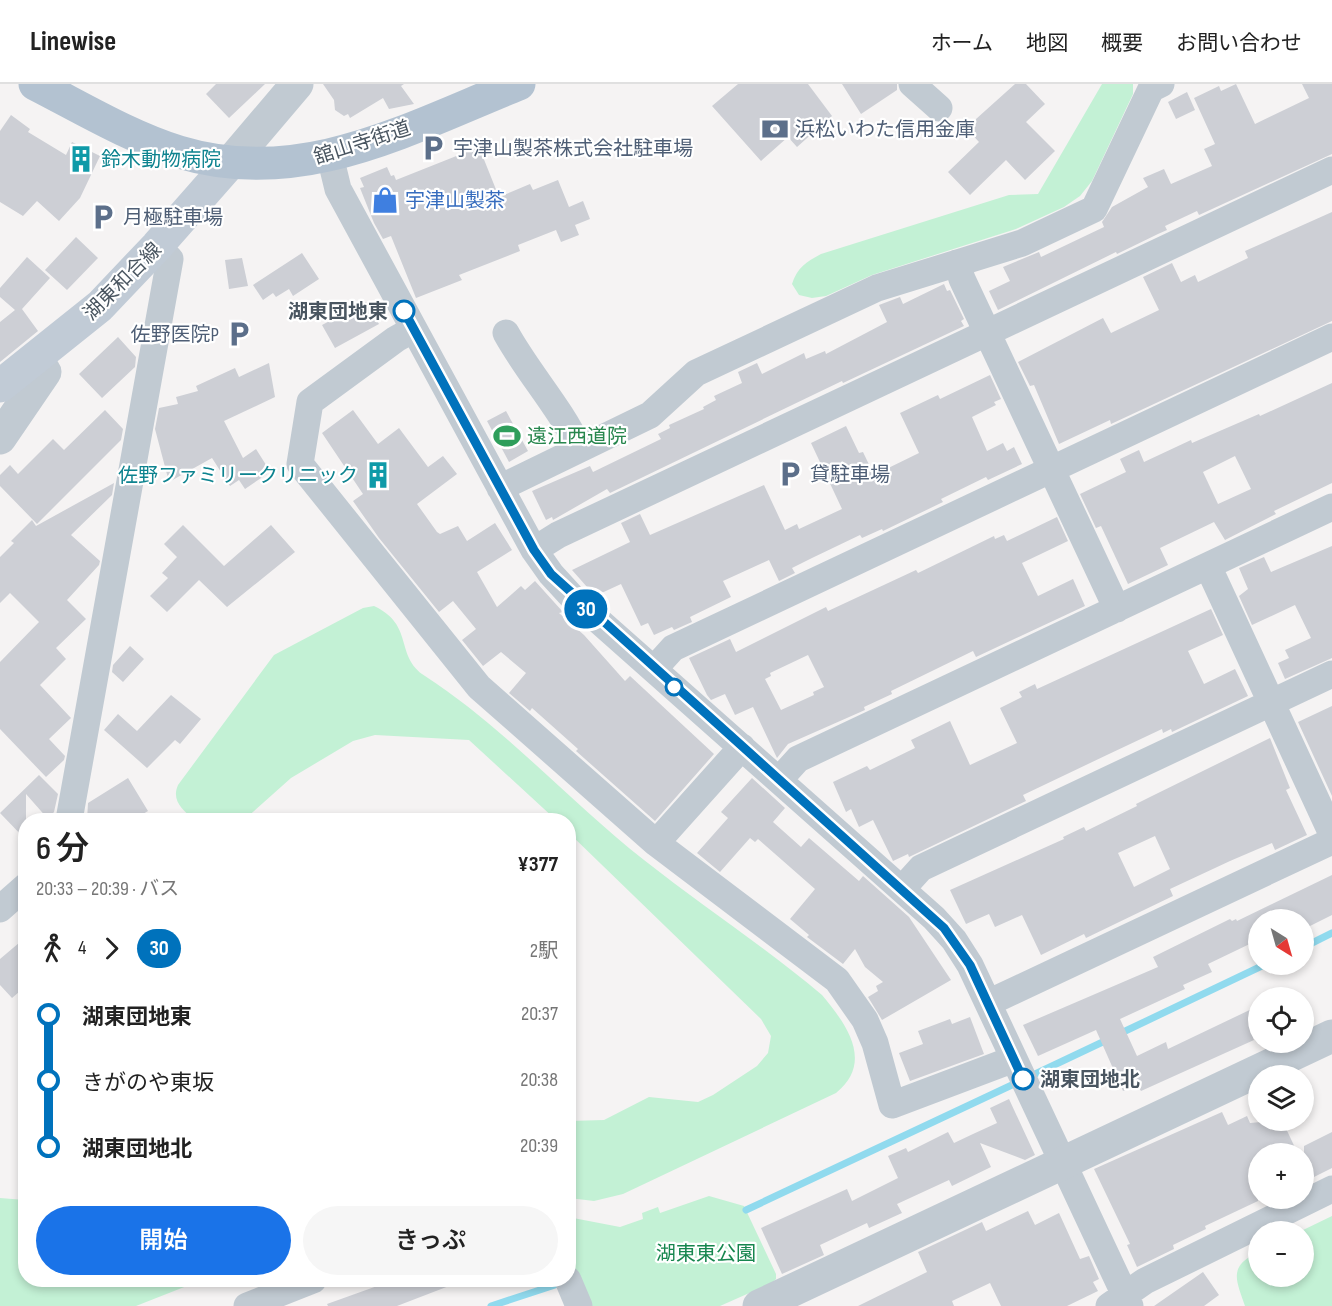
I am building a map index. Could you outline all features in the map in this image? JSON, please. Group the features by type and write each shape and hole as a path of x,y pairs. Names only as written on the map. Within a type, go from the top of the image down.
{"main road":[{"name":"舘山寺街道","path":"35,84 147,140 203,158 230,163 289,163 330,156 372,143 519,84"},
{"name":"湖東和合線","path":"0,386 100,306 157,246 230,163"}],"street":[{"path":"230,163 297,84"},
{"path":"912,84 939,108"},
{"path":"500,488 650,415 696,373 877,288 1022,243 1094,209 1151,88 1161,84"},
{"path":"330,156 338,189 534,550 561,587 902,889 954,940 970,965 1063,1163 1121,1302 1145,1281 1332,1189"},
{"path":"534,550 558,535 1332,170"},
{"path":"70,813 170,259 157,246"},
{"path":"957,262 987,333 1117,609"},
{"path":"414,329 396,339 310,402 300,464 479,687 656,843 837,980 866,1020 875,1043 892,1105 1014,1059"},
{"path":"506,333 521,361 572,434 579,448"},
{"path":"654,669 673,648 1332,337"},
{"path":"0,438 45,372 35,359"},
{"path":"779,780 798,759 1332,507"},
{"path":"1208,566 1332,834"},
{"path":"902,889 921,868 1332,674"},
{"path":"656,843 742,747"},
{"path":"987,1003 1332,841"},
{"path":"0,909 18,893"},
{"path":"759,1306 1332,1036"},
{"path":"247,1306 296,1287"},
{"path":"571,1287 579,1306"}],"green space":[{"path":"1102,84 1133,84 1133,94 1092,181 1080,196 1064,207 1016,229 872,275 826,296 812,298 799,295 792,284 799,270 821,254 1009,195 1038,194"},
{"path":"374,606 395,622 410,659 425,676 482,718 644,860 822,995 847,1031 855,1056 853,1069 847,1081 836,1093 623,1194 594,1201 576,1199 576,1121 604,1120 649,1097 698,1102 713,1095 757,1066 768,1053 771,1036 761,1019 576,840 576,813 548,813 469,740 375,735 353,741 291,778 252,813 186,813 182,809 176,796 178,785 274,655 363,608"},
{"name":"湖東東公園","path":"709,1196 744,1206 776,1274 776,1279 772,1283 720,1306 590,1306 576,1271 576,1219 620,1227 643,1219 642,1213 658,1207 660,1213"},
{"path":"0,1198 18,1199 18,1287 184,1287 136,1306 0,1306"},
{"path":"1332,1216 1332,1306 1245,1306 1237,1274 1242,1263 1248,1258 1248,1287 1314,1287 1314,1225"}],"building":[{"path":"216,84 265,84 229,118 206,94"},
{"path":"323,84 404,84 401,86 414,104 389,109 383,98 350,118 348,114 344,116 335,110 334,100"},
{"name":"浜松いわた信用金庫","path":"738,84 808,84 832,116 797,147 788,137 761,161 712,106"},
{"path":"842,84 897,84 897,90 861,114"},
{"path":"1015,84 1026,84 1045,104 1026,122 1055,151 1025,180 1006,160 970,195 948,172 979,142 966,128"},
{"path":"1236,84 1255,124 1309,98 1302,84 1332,84 1332,154 1199,215 1197,211 1165,226 1167,230 1117,254 1116,252 998,310 989,291 1010,281 1003,267 1039,252 1041,257 1104,227 1102,222 1112,207 1148,187 1143,178 1164,169 1171,184 1212,166 1204,149 1215,144 1194,98 1219,86 1221,91"},
{"path":"1187,92 1195,110 1176,119 1168,102"},
{"path":"11,115 30,129 28,132 66,155 72,142 100,156 80,198 59,221 37,201 23,216 0,202 0,131"},
{"path":"479,147 499,197 530,184 533,190 558,180 569,207 583,201 590,219 575,225 579,235 561,242 556,230 518,245 520,251 459,275 462,280 416,298 391,236 383,239 374,223 360,188 364,187 360,178 387,167 391,176 394,175 396,180"},
{"path":"1332,212 1332,321 1111,424 1110,420 1059,444 1034,385 1030,386 1018,362 1103,318 1111,333 1159,310 1143,277 1172,263 1181,282 1195,275 1198,282 1248,258 1245,251"},
{"path":"76,237 98,258 67,290 45,270"},
{"path":"302,253 319,279 293,296 289,289 276,297 273,293 263,300 253,285"},
{"path":"27,257 50,278 22,309 38,331 0,362 0,322 15,310 0,297 0,288"},
{"path":"242,258 248,286 229,289 225,260"},
{"path":"944,284 947,291 950,290 964,319 961,321 964,326 843,383 842,381 610,493 607,489 553,520 552,517 546,520 532,491 590,466 593,472 661,439 658,434 670,428 669,425 704,409 703,407 716,400 714,396 742,383 738,372 757,363 762,374 804,353 806,359 825,351 826,354 887,322 879,305 900,297 903,304"},
{"path":"366,302 379,324 335,348 322,325"},
{"path":"118,337 136,357 135,367 102,398 79,374"},
{"path":"269,363 275,397 224,421 243,458 256,449 268,468 265,471 267,474 245,489 239,480 230,486 212,458 169,482 155,429 159,408 178,404 176,397 198,391 196,386 235,368 239,377"},
{"path":"990,375 1001,399 994,402 996,405 972,417 987,451 1003,443 1007,451 1014,447 1022,464 988,480 986,477 941,499 943,502 883,531 882,529 862,538 860,535 812,558 792,568 795,573 779,581 769,560 723,581 731,597 690,617 692,622 654,635 648,623 641,626 621,584 595,596 572,570 630,542 621,523 640,514 650,535 764,485 785,530 797,524 799,529 842,509 811,443 846,426 859,453 863,452 874,475 919,453 900,413 938,395 940,399"},
{"path":"1332,383 1332,483 1274,511 1276,514 1225,540 1214,522 1160,548 1168,565 1128,584 1101,526 1096,528 1080,494 1126,472 1120,459 1139,450 1144,462 1191,440 1192,443 1259,414 1260,416","holes":["1235,456 1251,489 1218,504 1203,472"]},
{"path":"105,410 123,429 121,440 37,524 0,486 0,475 10,465 18,474 53,439 64,450"},
{"path":"353,410 378,444 399,428 428,467 443,456 457,474 417,504 437,532 440,534 458,526 467,541 495,523 512,550 477,572 497,607 521,586 525,590 535,581 563,612 559,613 584,635 625,681 630,676 714,754 655,821 576,751 578,749 532,708 530,711 509,693 526,673 501,652 483,666 462,640 476,629 453,601 439,612 379,538 353,501 363,494 322,433"},
{"path":"506,411 528,451 509,462 487,421"},
{"path":"114,483 112,495 71,535 100,561 99,565 67,600 86,619 56,648 66,659 40,685 71,718 49,739 65,756 64,760 46,777 0,729 0,662 39,622 10,593 0,603 0,557 14,543 11,541 32,520 36,526"},
{"path":"1057,517 1068,541 1022,563 1038,596 1073,579 1085,606 976,657 973,651 891,691 892,694 864,707 865,710 788,744 777,758 753,707 735,715 725,694 711,700 689,658 730,639 736,652 826,607 828,611 916,570 918,573 994,536 995,539 1004,535 1007,541","holes":["808,655 824,687 813,692 814,695 781,710 765,679 771,676 770,673"]},
{"path":"183,525 224,566 271,525 295,552 227,607 199,580 167,612 150,596 168,578 162,573 177,557 164,544"},
{"path":"1332,546 1332,658 1285,679 1278,663 1289,658 1285,650 1311,638 1295,605 1252,625 1239,596 1248,589 1239,568 1264,557 1271,572"},
{"path":"1211,609 1223,635 1188,651 1204,684 1235,669 1248,696 1172,732 1171,729 1163,733 1162,729 1109,754 1023,795 1026,801 909,857 908,854 893,861 873,820 859,827 851,809 846,812 833,782 867,766 870,770 915,748 911,740 950,721 970,765 1017,743 1000,708 1022,697 1019,692 1035,684 1037,689"},
{"path":"130,646 144,659 123,682 112,672 113,665"},
{"path":"171,695 201,719 180,744 175,740 147,768 104,730 118,714 137,731"},
{"path":"1332,706 1332,796 1298,722"},
{"path":"1270,738 1290,788 1286,790 1307,835 1275,850 1272,843 1230,861 1170,889 1173,896 1086,938 1084,934 1041,955 1022,915 995,927 989,914 966,924 950,890 1064,839 1063,837 1084,827 1086,831","holes":["1155,836 1170,869 1134,887 1118,853"]},
{"path":"39,775 58,794 54,812 43,813 26,794 26,813 18,813 18,832 0,813"},
{"path":"128,778 148,811 145,813 87,813 88,803"},
{"path":"752,778 785,808 773,822 801,847 809,838 859,881 863,876 909,917 951,980 882,1020 868,997 878,991 876,986 883,982 865,967 855,949 843,964 807,937 809,935 790,919 815,889 758,839 755,842 750,838 720,872 697,853 728,818 721,812"},
{"path":"1332,875 1332,915 1314,924 1314,909 1262,909"},
{"path":"1248,916 1248,945 1208,964 1212,972 1183,985 1185,989 1120,1019 1137,1056 1166,1042 1168,1049 1248,1011 1248,1043 1141,1091 1137,1085 1123,1091 1096,1030 1038,1056 1023,1025 1158,967 1153,957 1230,919 1237,921"},
{"path":"18,944 18,993 12,998 0,985 0,959"},
{"path":"970,1017 984,1054 910,1081 899,1053 923,1044 918,1031 950,1019 952,1024"},
{"path":"1009,1099 1035,1155 1025,1160 980,1143 991,1167 952,1186 949,1180 897,1204 902,1213 869,1228 867,1223 820,1245 824,1255 782,1274 761,1228 847,1189 852,1201 898,1178 888,1156 906,1148 908,1152 948,1132 954,1143 997,1123 990,1108"},
{"path":"1222,1112 1228,1125 1247,1116 1248,1131 1287,1131 1293,1143 1248,1143 1248,1206 1205,1226 1206,1229 1173,1245 1174,1249 1137,1267 1127,1245 1130,1244 1094,1169"},
{"path":"1332,1132 1332,1168 1314,1177 1314,1143 1310,1143"},
{"path":"1028,1211 1035,1225 1059,1213 1080,1259 1089,1256 1099,1279 1093,1282 1098,1291 1067,1306 1001,1306 990,1283 952,1301 954,1306 858,1306 927,1272 918,1252 982,1222 986,1231"},
{"path":"1203,1272 1219,1295 1204,1306 1154,1306"},
{"path":"374,1287 446,1287 397,1306 328,1306 327,1304"}],"waterway":[{"path":"1314,942 1332,933"},
{"path":"1119,1034 1248,973"},
{"path":"1033,1075 1109,1039"},
{"path":"746,1210 1014,1084"},
{"path":"491,1306 549,1287"}],"bus line":[{"name":"30","path":"404,311 534,550 561,587 944,928 970,965 1023,1079"}],"place":[{"name":"浜松いわた信用金庫","path":"775,129"},
{"name":"宇津山製茶株式会社駐車場","path":"433,148"},
{"name":"鈴木動物病院","path":"81,159"},
{"name":"宇津山製茶","path":"385,200"},
{"name":"月極駐車場","path":"103,217"},
{"name":"湖東団地東","path":"404,311"},
{"name":"佐野医院P","path":"239,334"},
{"name":"遠江西道院","path":"507,436"},
{"name":"貸駐車場","path":"790,474"},
{"name":"佐野ファミリークリニック","path":"378,475"},
{"name":"湖東団地北","path":"1023,1079"}]}
